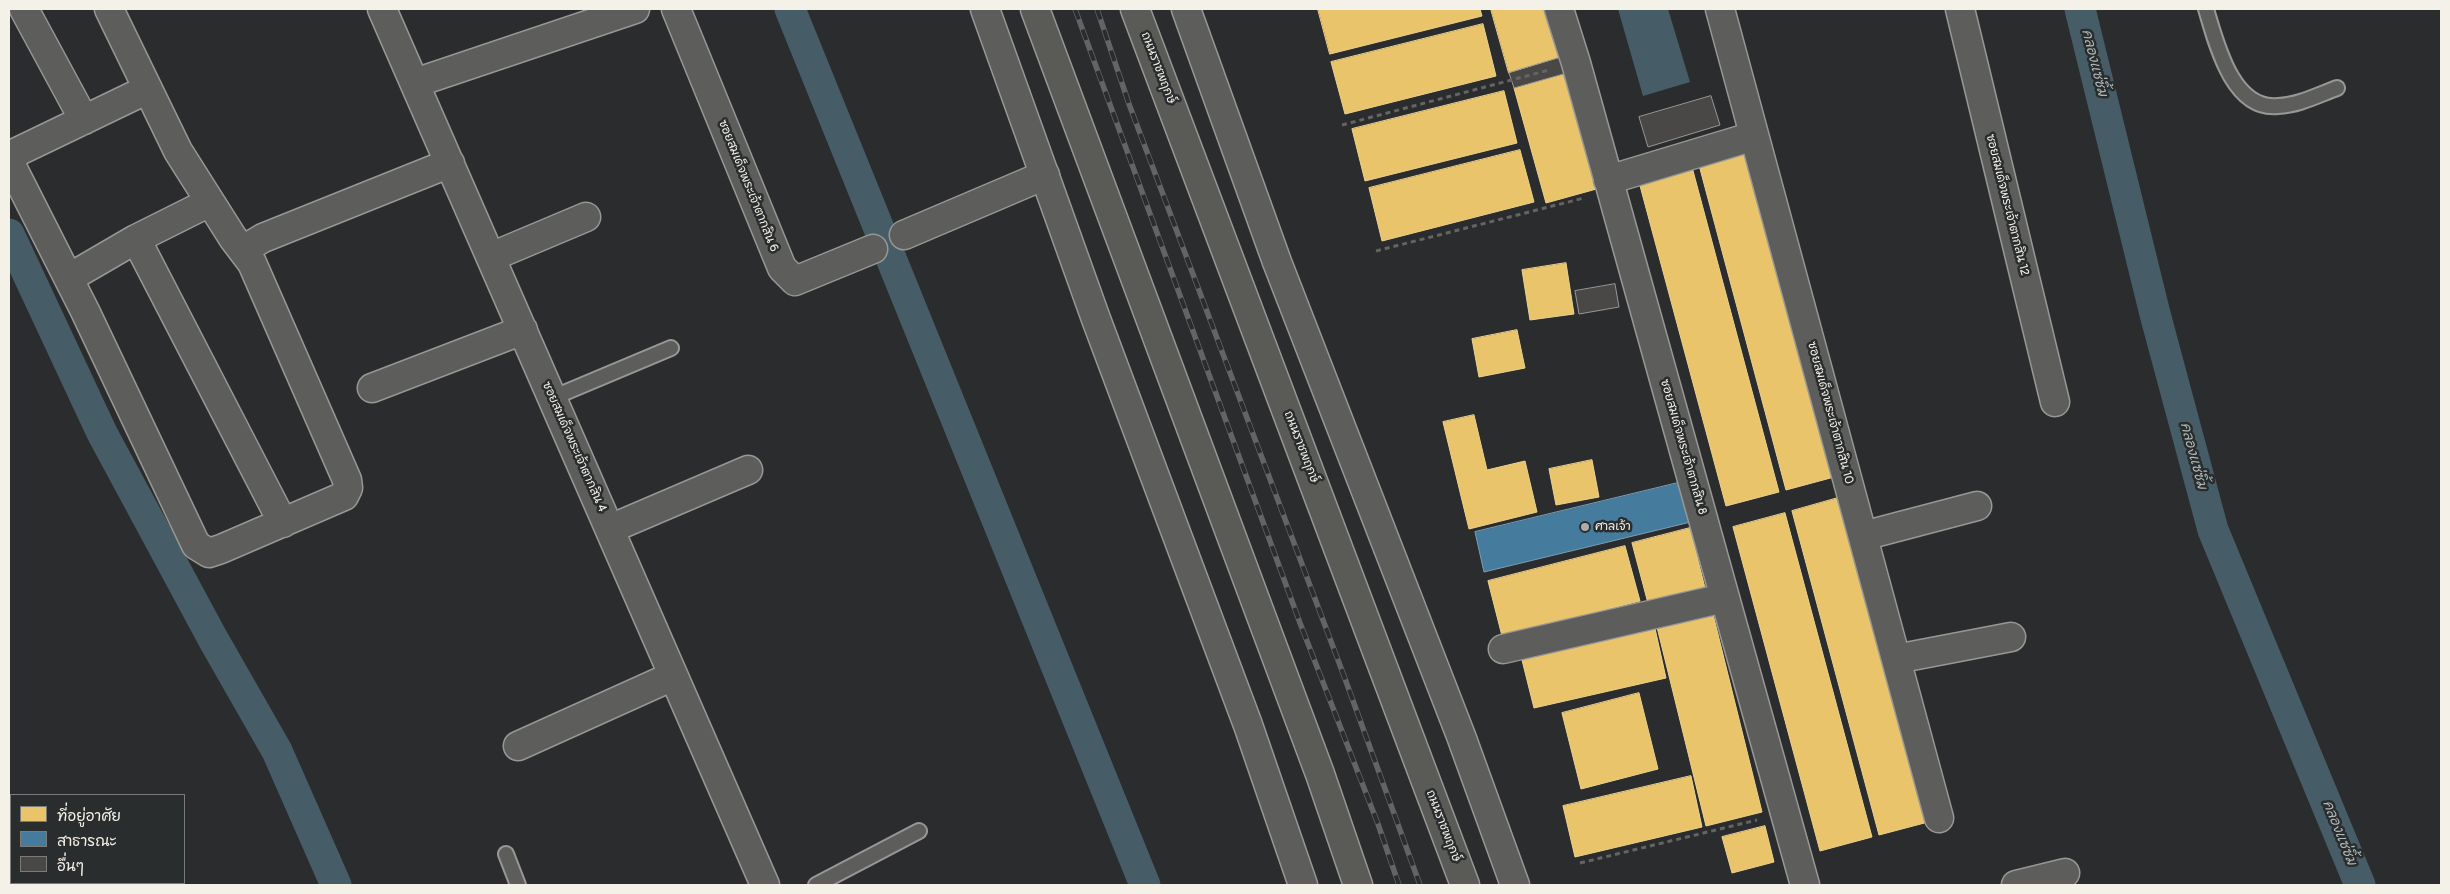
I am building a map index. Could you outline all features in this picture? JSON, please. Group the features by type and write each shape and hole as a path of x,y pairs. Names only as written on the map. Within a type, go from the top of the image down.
{"main road":[{"path":"1035,9 1320,774 1358,885"},
{"name":"ถนนราชพฤกษ์","path":"1135,9 1465,885"}],"street":[{"path":"24,9 84,120"},
{"path":"109,9 148,89 178,151 233,238 252,263 347,480 348,488 344,496 209,553 196,545 69,278 9,163 17,152 148,89"},
{"name":"ซอยสมเด็จพระเจ้าตากสิน 4","path":"382,9 765,885"},
{"path":"415,83 635,9"},
{"name":"ซอยสมเด็จพระเจ้าตากสิน 6","path":"676,9 782,268 794,281 872,249"},
{"path":"985,9 1099,328 1248,725 1303,885"},
{"path":"1186,9 1277,262 1461,736 1515,885"},
{"name":"ซอยสมเด็จพระเจ้าตากสิน 8","path":"1559,9 1576,63 1805,885"},
{"name":"ซอยสมเด็จพระเจ้าตากสิน 10","path":"1720,9 1939,818"},
{"name":"ซอยสมเด็จพระเจ้าตากสิน 12","path":"1960,9 2055,402"},
{"path":"1610,185 1754,136"},
{"path":"243,250 263,238 450,163"},
{"path":"904,235 1045,175"},
{"path":"69,278 136,239 210,202"},
{"path":"491,257 586,217"},
{"path":"136,239 283,523"},
{"path":"372,388 523,330"},
{"path":"610,530 748,470"},
{"path":"1863,536 1977,506"},
{"path":"1503,649 1724,598"},
{"path":"1896,660 2012,637"},
{"path":"518,746 673,676"},
{"path":"2023,884 2066,873"}],"lane":[{"path":"2206,9 2217,47 2229,74 2241,91 2260,104 2276,107 2300,102 2337,88"},
{"path":"552,398 671,348"},
{"path":"816,885 919,831"},
{"path":"506,854 518,885"}],"path":[{"path":"1342,126 1576,63"},
{"path":"1376,251 1610,185"},
{"path":"1580,863 1785,813"}],"water":[{"path":"1618,9 1668,9 1690,82 1643,96"}],"building: ที่อยู่อาศัย":[{"path":"1318,9 1480,9 1482,16 1330,54"},
{"path":"1491,9 1549,9 1562,57 1509,73"},
{"path":"1483,24 1496,76 1345,114 1331,62"},
{"path":"1567,73 1600,188 1546,203 1514,88"},
{"path":"1504,91 1517,143 1365,181 1352,129"},
{"path":"1520,150 1534,202 1382,241 1369,188"},
{"path":"1751,151 1838,476 1786,490 1699,165"},
{"path":"1692,167 1779,492 1726,506 1639,182"},
{"path":"1566,263 1574,314 1530,320 1522,270"},
{"path":"1517,330 1525,368 1479,377 1472,339"},
{"path":"1474,415 1487,470 1525,461 1537,512 1469,529 1443,422"},
{"path":"1592,460 1599,497 1556,505 1549,469"},
{"path":"1845,496 1932,821 1879,835 1792,511"},
{"path":"1785,513 1872,837 1820,851 1733,527"},
{"path":"1690,528 1706,592 1649,607 1632,543"},
{"path":"1625,546 1640,601 1502,636 1488,581"},
{"path":"1712,610 1762,812 1706,826 1656,623"},
{"path":"1654,624 1666,678 1534,708 1521,656"},
{"path":"1639,693 1658,769 1581,789 1562,713"},
{"path":"1691,776 1702,827 1575,857 1563,806"},
{"path":"1765,826 1774,862 1732,873 1722,837"}],"building: สาธารณะ":[{"name":"ศาลเจ้า","path":"1686,481 1695,521 1484,572 1475,532"}],"building: อื่นๆ":[{"path":"1562,57 1567,73 1514,88 1509,73"},
{"path":"1711,96 1720,125 1648,147 1639,117"},
{"path":"1615,284 1619,307 1579,314 1575,291"}],"waterway":[{"path":"790,9 1145,885"},
{"name":"คลองแซ่ซิ้ม","path":"2080,9 2155,314 2213,530 2360,885"},
{"path":"9,234 102,433 213,639 277,751 336,885"}],"railway":[{"path":"1075,9 1300,623 1378,824 1399,885"},
{"path":"1097,9 1129,104 1344,676 1420,885"}],"place":[{"name":"ศาลเจ้า","path":"1585,527"}]}
